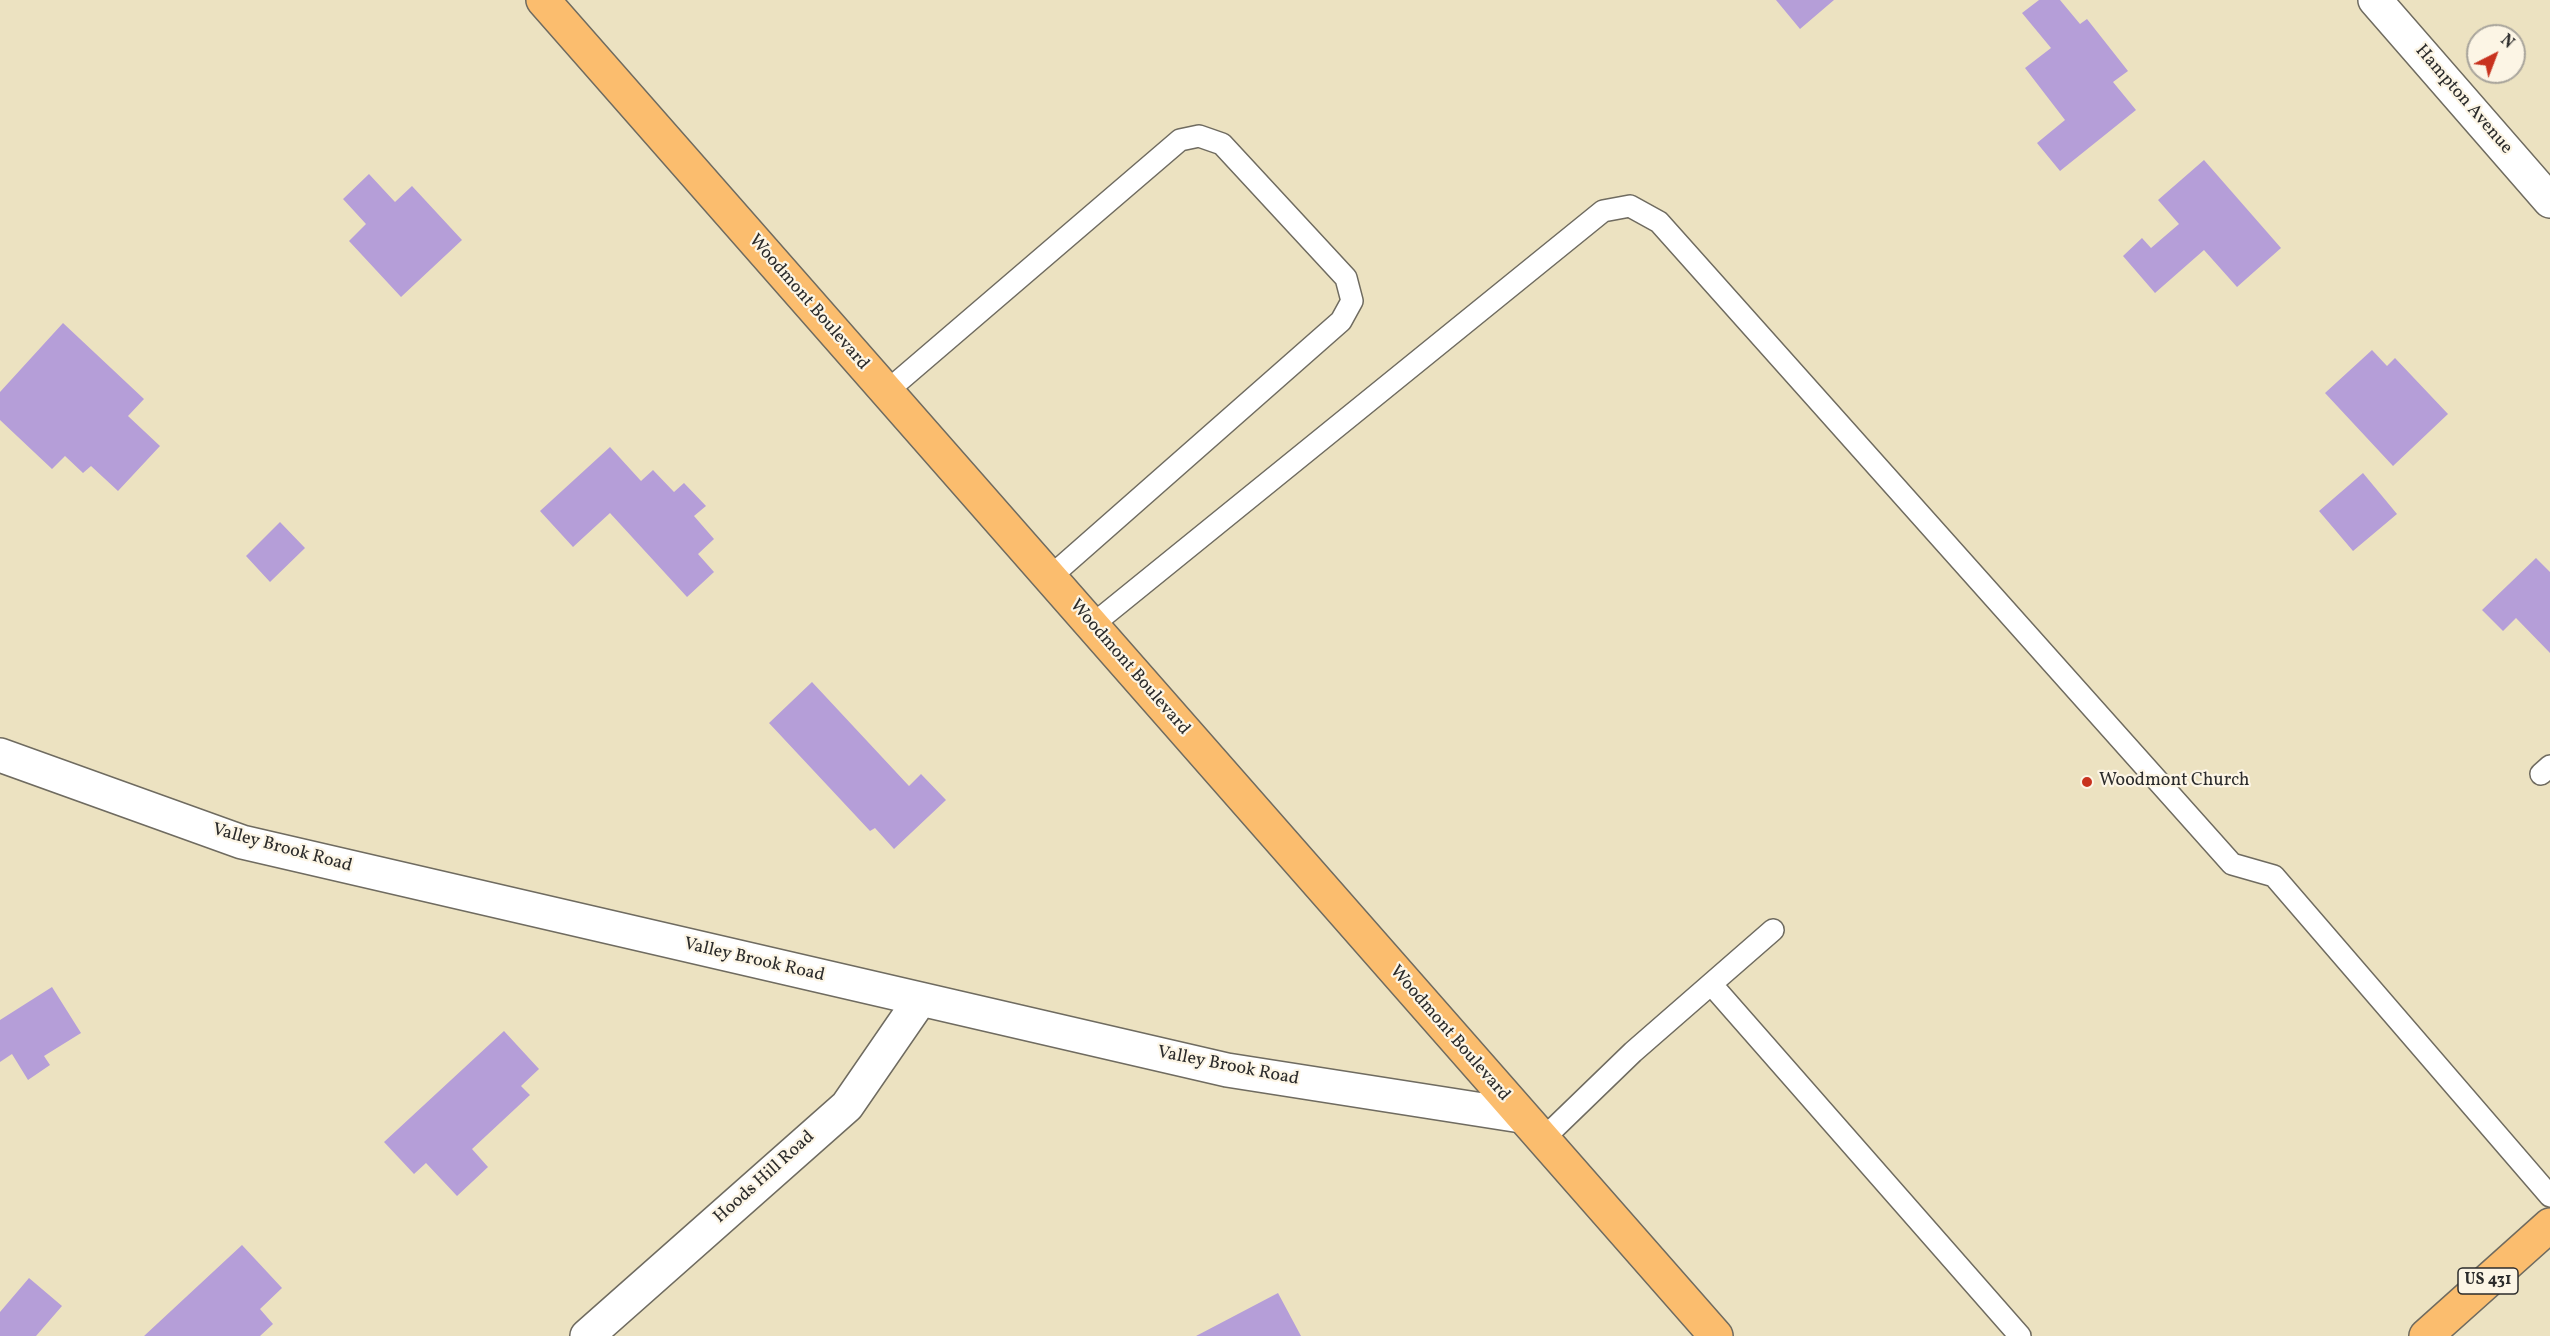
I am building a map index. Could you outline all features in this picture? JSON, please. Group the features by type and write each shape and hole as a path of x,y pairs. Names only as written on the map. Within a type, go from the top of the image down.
{"main road":[{"name":"Woodmont Boulevard","path":"543,0 1716,1336"},
{"name":"US 431","path":"2426,1336 2550,1226"}],"street":[{"name":"Hampton Avenue","path":"2375,0 2550,201"},
{"name":"Valley Brook Road","path":"0,755 242,842 1227,1070 1532,1128"},
{"name":"Hoods Hill Road","path":"587,1336 847,1106 920,1000"}],"lane":[{"path":"886,392 1180,140 1199,136 1222,144 1346,278 1352,301 1341,321 1049,578"},
{"path":"1091,626 1603,211 1630,206 1659,222 2232,864 2274,876 2550,1196"},
{"path":"1532,1128 1633,1052 1773,930"},
{"path":"1711,984 2020,1336"}],"building":[{"path":"1776,0 1834,0 1800,29"},
{"path":"2039,0 2060,0 2080,24 2087,19 2128,71 2113,82 2136,110 2060,171 2037,143 2065,120 2025,68 2051,48 2022,13"},
{"path":"2204,160 2281,248 2237,287 2204,250 2155,293 2123,256 2142,238 2151,248 2179,224 2158,200"},
{"path":"369,174 395,202 412,186 462,240 401,297 349,241 366,224 343,199"},
{"path":"63,323 144,399 128,416 160,446 118,491 91,466 83,473 65,456 52,469 0,420 0,392"},
{"path":"2372,350 2387,366 2395,358 2448,414 2393,466 2325,393"},
{"path":"610,447 641,481 653,470 674,492 684,483 706,506 694,516 714,539 698,554 714,572 687,597 610,513 573,547 540,511"},
{"path":"2363,473 2397,514 2353,551 2319,511"},
{"path":"280,522 305,548 270,582 246,556"},
{"path":"2536,558 2550,572 2550,653 2516,618 2503,631 2482,610"},
{"path":"812,682 909,786 921,774 946,800 894,849 875,828 870,831 769,723"},
{"path":"52,987 81,1033 44,1056 50,1065 28,1080 12,1054 0,1062 0,1020"},
{"path":"504,1031 539,1069 521,1086 530,1095 472,1149 488,1167 457,1196 426,1163 414,1174 384,1142"},
{"path":"242,1245 282,1288 260,1309 273,1324 260,1336 144,1336"},
{"path":"29,1278 62,1306 36,1336 0,1336 0,1312"},
{"path":"1278,1293 1301,1336 1196,1336"}],"place":[{"name":"Woodmont Church","path":"2087,782"}]}
